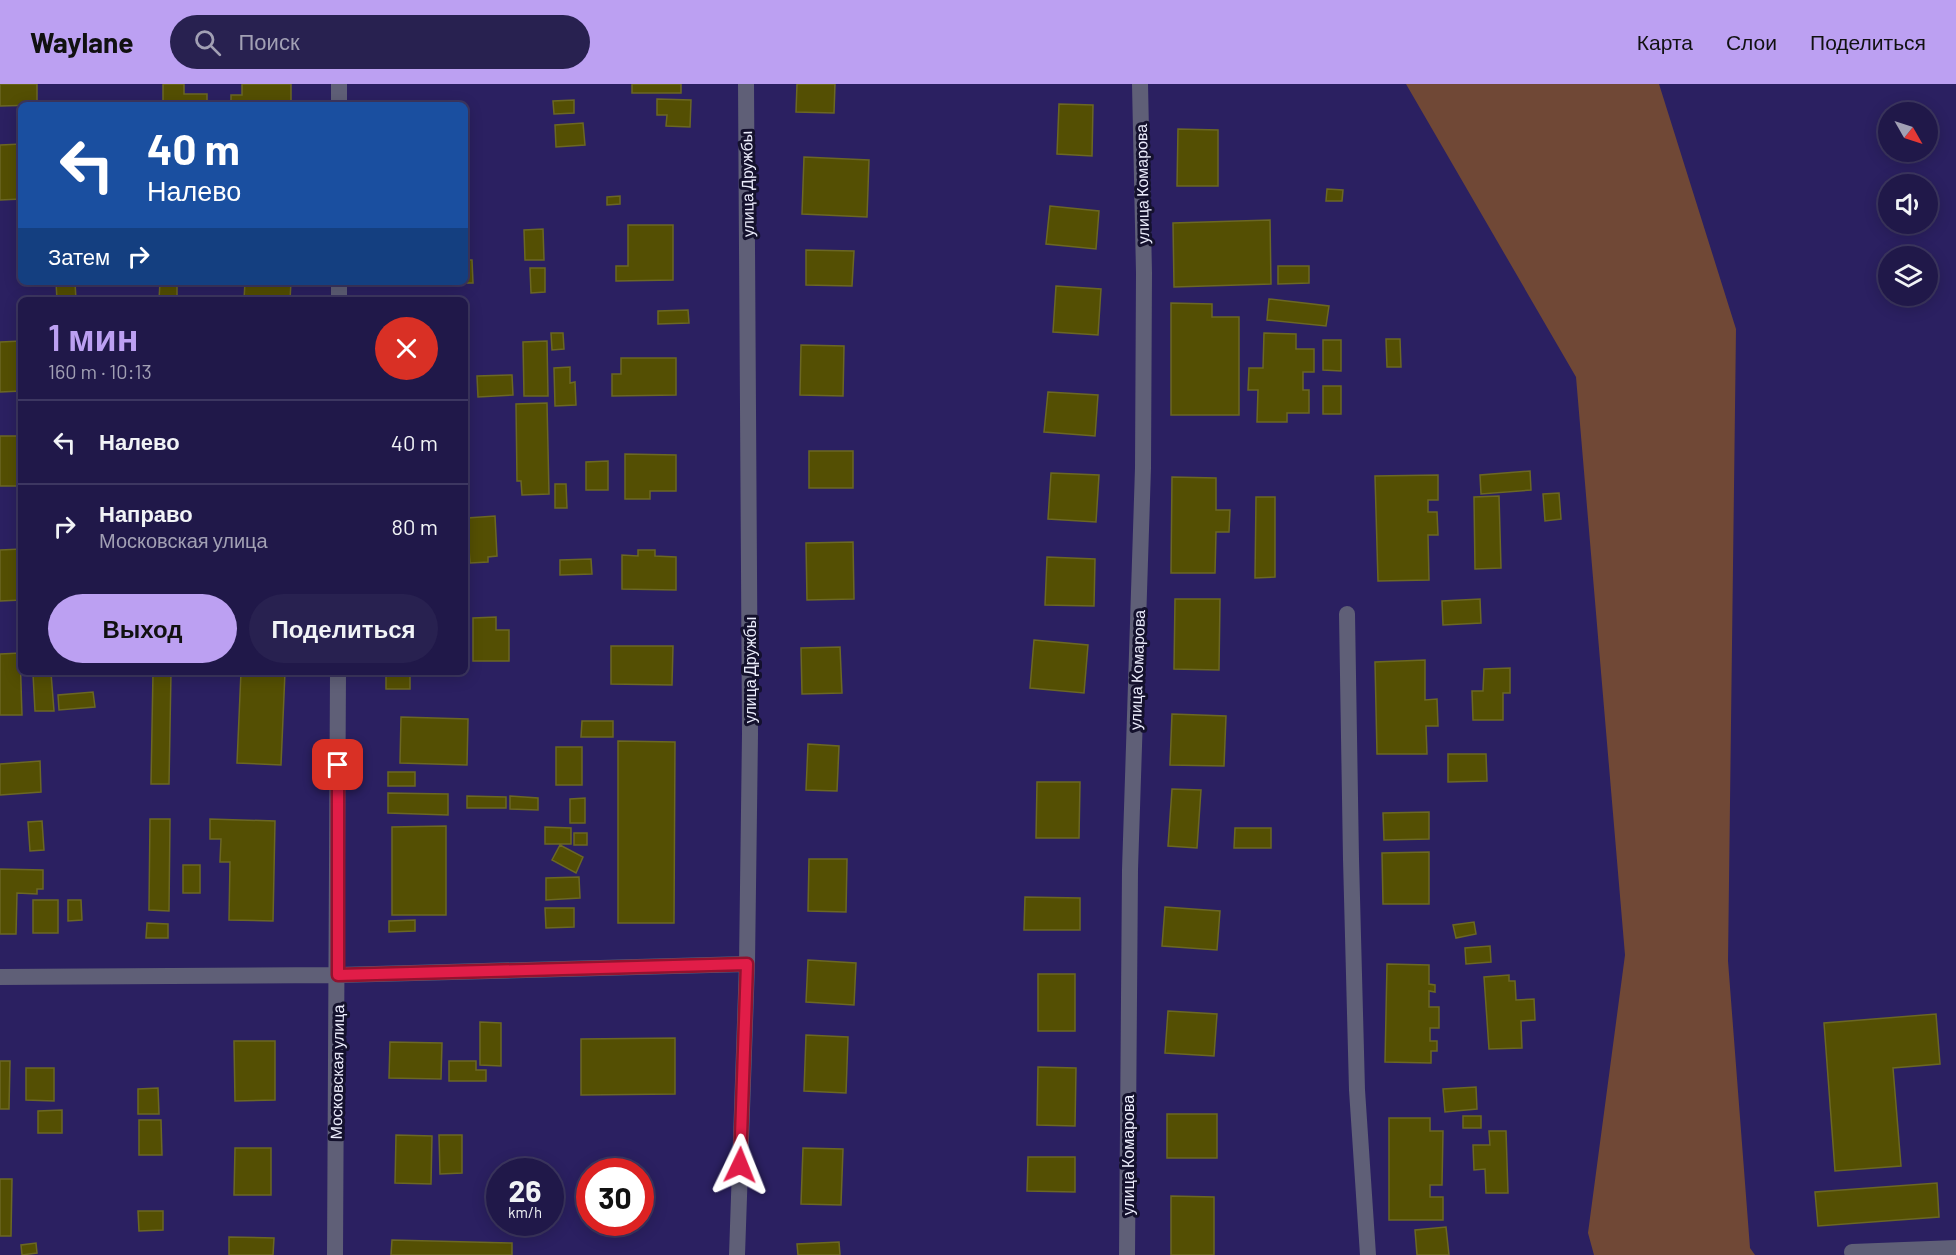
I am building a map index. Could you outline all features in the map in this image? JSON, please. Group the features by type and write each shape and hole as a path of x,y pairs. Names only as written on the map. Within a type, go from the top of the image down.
{"street":[{"path":"339,84 339,102"},
{"name":"улица Дружбы","path":"737,1255 747,964 750,722 746,84"},
{"name":"улица Комарова","path":"1127,1255 1130,870 1143,468 1144,273 1140,84"},
{"path":"1347,614 1357,1090 1368,1255"},
{"name":"Московская улица","path":"335,1255 338,675"},
{"path":"0,977 338,975 747,964"},
{"path":"1852,1252 1956,1248"}],"shaded area":[{"path":"1406,84 1659,84 1736,329 1728,961 1750,1248 1755,1255 1594,1255 1588,1233 1625,955 1576,377"}],"building":[{"path":"0,84 37,84 37,102 18,102 18,106 0,106"},
{"path":"163,84 184,84 184,94 207,94 207,102 163,102"},
{"path":"242,84 291,84 291,102 231,102 231,95 242,95"},
{"path":"632,84 681,84 681,93 632,93"},
{"path":"797,84 835,84 834,113 796,112"},
{"path":"657,99 691,100 690,127 666,126 667,115 657,115"},
{"path":"574,100 574,113 554,114 553,101"},
{"path":"1059,104 1093,105 1092,156 1057,154"},
{"path":"583,123 585,145 556,147 555,125"},
{"path":"1178,129 1218,130 1218,186 1177,186"},
{"path":"18,144 18,199 0,200 0,145"},
{"path":"804,157 869,160 867,217 802,214"},
{"path":"1327,189 1343,190 1342,201 1326,201"},
{"path":"620,196 620,204 607,205 607,197"},
{"path":"1050,206 1099,211 1096,249 1046,244"},
{"path":"1270,220 1271,284 1174,287 1173,223"},
{"path":"628,225 673,225 673,280 616,281 616,266 628,266"},
{"path":"543,229 544,260 525,260 524,230"},
{"path":"806,250 854,251 852,286 806,285"},
{"path":"468,260 472,260 473,283 468,283"},
{"path":"1278,266 1309,266 1309,283 1278,284"},
{"path":"530,268 545,268 545,292 531,293"},
{"path":"56,285 75,285 76,297 57,297"},
{"path":"160,285 177,285 177,297 159,297"},
{"path":"245,285 291,285 290,297 244,297"},
{"path":"1056,286 1101,289 1098,335 1053,332"},
{"path":"1269,299 1329,306 1326,326 1267,320"},
{"path":"1171,303 1212,304 1212,317 1239,317 1239,415 1171,415"},
{"path":"688,310 689,323 658,324 658,311"},
{"path":"551,333 563,333 564,349 552,350"},
{"path":"1264,333 1296,334 1296,349 1314,349 1314,372 1303,372 1303,390 1309,390 1309,413 1287,413 1287,422 1257,422 1258,390 1248,390 1249,368 1263,368"},
{"path":"1386,339 1400,339 1401,367 1387,367"},
{"path":"1323,340 1341,340 1341,371 1323,370"},
{"path":"18,341 18,391 0,392 0,342"},
{"path":"547,341 548,396 524,396 523,342"},
{"path":"801,345 844,346 843,396 800,395"},
{"path":"621,358 676,358 676,395 612,396 612,374 621,374"},
{"path":"570,367 570,383 575,382 576,405 555,406 554,368"},
{"path":"512,375 513,395 478,397 477,376"},
{"path":"1323,386 1341,386 1341,414 1323,414"},
{"path":"1048,392 1098,395 1095,436 1044,432"},
{"path":"547,403 549,494 522,495 521,481 517,481 516,404"},
{"path":"0,436 18,436 18,486 0,486"},
{"path":"809,451 853,451 853,488 809,488"},
{"path":"625,454 676,455 676,491 650,491 650,499 625,499"},
{"path":"608,461 608,490 586,490 586,462"},
{"path":"1530,471 1531,490 1481,494 1480,475"},
{"path":"1051,473 1099,475 1096,522 1048,519"},
{"path":"1438,475 1438,500 1428,500 1428,512 1437,512 1438,535 1428,535 1429,580 1378,581 1375,476"},
{"path":"1172,477 1216,478 1216,510 1230,510 1229,532 1216,532 1215,573 1171,573"},
{"path":"555,484 566,484 567,508 555,508"},
{"path":"1559,493 1561,519 1545,521 1543,494"},
{"path":"1499,496 1501,568 1475,569 1474,497"},
{"path":"1256,497 1275,497 1275,577 1255,578"},
{"path":"495,516 497,556 488,557 488,562 470,563 468,518"},
{"path":"853,542 854,599 807,600 806,543"},
{"path":"18,549 18,600 0,601 0,550"},
{"path":"638,550 655,550 655,556 676,557 676,590 622,589 622,555 638,556"},
{"path":"1047,557 1095,559 1094,606 1045,605"},
{"path":"591,559 592,574 560,575 560,560"},
{"path":"1175,599 1220,599 1219,670 1174,669"},
{"path":"1480,599 1481,623 1443,625 1442,601"},
{"path":"496,617 496,630 509,630 509,661 473,661 473,618"},
{"path":"1034,640 1088,645 1084,693 1030,688"},
{"path":"611,646 673,646 672,685 611,684"},
{"path":"840,647 842,693 802,694 801,648"},
{"path":"18,653 22,715 0,715 0,654"},
{"path":"1425,660 1425,700 1437,699 1438,726 1426,726 1427,754 1377,754 1375,662"},
{"path":"1510,668 1510,693 1503,693 1503,720 1473,720 1472,691 1483,691 1484,669"},
{"path":"33,675 51,675 54,711 35,711"},
{"path":"153,675 171,675 169,784 151,784"},
{"path":"241,675 285,675 281,765 237,763"},
{"path":"410,675 410,689 386,689 386,676"},
{"path":"93,692 95,707 59,710 58,695"},
{"path":"1172,714 1226,716 1224,766 1170,765"},
{"path":"401,717 468,719 467,765 400,763"},
{"path":"582,721 613,721 613,737 581,737"},
{"path":"618,741 675,742 674,923 618,923"},
{"path":"808,744 839,746 837,791 806,790"},
{"path":"556,747 582,747 582,785 556,785"},
{"path":"1448,754 1486,754 1487,781 1448,782"},
{"path":"40,761 41,792 0,795 0,764"},
{"path":"388,772 415,772 415,786 388,786"},
{"path":"1037,782 1080,782 1079,838 1036,838"},
{"path":"1172,789 1201,790 1197,848 1168,846"},
{"path":"388,793 448,794 448,815 388,813"},
{"path":"467,796 506,797 506,808 467,808"},
{"path":"510,796 538,798 538,810 510,809"},
{"path":"585,798 585,823 570,823 570,799"},
{"path":"1429,812 1429,839 1384,840 1383,813"},
{"path":"150,819 170,819 169,911 149,910"},
{"path":"210,819 275,821 273,921 229,920 230,862 220,862 221,839 210,839"},
{"path":"42,821 44,850 30,851 28,822"},
{"path":"446,826 446,915 392,915 392,827"},
{"path":"545,827 571,828 571,844 545,844"},
{"path":"1235,828 1271,828 1271,848 1234,848"},
{"path":"574,833 587,833 587,845 574,845"},
{"path":"560,845 583,857 576,873 552,860"},
{"path":"1429,852 1429,904 1383,904 1382,853"},
{"path":"809,859 847,859 846,912 808,911"},
{"path":"183,865 200,865 200,893 183,893"},
{"path":"0,869 43,870 43,889 37,889 37,894 17,893 16,934 0,934"},
{"path":"579,877 580,898 546,900 546,878"},
{"path":"1025,897 1080,898 1080,930 1024,930"},
{"path":"33,900 58,900 58,933 33,933"},
{"path":"68,900 81,900 82,920 68,921"},
{"path":"1165,907 1220,911 1217,950 1162,946"},
{"path":"545,908 574,908 574,927 546,928"},
{"path":"415,920 415,931 389,932 389,921"},
{"path":"1474,922 1476,934 1456,938 1453,925"},
{"path":"147,923 168,924 168,938 146,938"},
{"path":"1490,946 1491,962 1466,964 1465,948"},
{"path":"808,960 856,963 854,1005 806,1002"},
{"path":"1387,964 1429,965 1429,984 1435,985 1435,992 1429,991 1429,1007 1439,1007 1439,1028 1430,1028 1430,1041 1437,1041 1437,1051 1431,1051 1431,1063 1385,1062"},
{"path":"1038,974 1075,974 1075,1031 1038,1031"},
{"path":"1509,975 1509,981 1515,981 1516,1000 1534,999 1535,1020 1521,1021 1522,1048 1489,1049 1484,977"},
{"path":"1168,1011 1217,1014 1214,1056 1165,1053"},
{"path":"1936,1014 1940,1064 1893,1068 1901,1166 1835,1171 1824,1023"},
{"path":"480,1022 501,1023 501,1066 480,1065"},
{"path":"806,1035 848,1037 846,1093 804,1091"},
{"path":"675,1038 675,1094 581,1095 581,1039"},
{"path":"234,1041 275,1041 275,1100 235,1101"},
{"path":"390,1042 442,1043 441,1079 389,1078"},
{"path":"0,1061 10,1061 9,1109 0,1109"},
{"path":"449,1061 476,1061 476,1070 486,1070 486,1081 449,1081"},
{"path":"1038,1067 1076,1068 1075,1126 1037,1125"},
{"path":"26,1068 54,1068 54,1101 26,1100"},
{"path":"1476,1087 1477,1109 1445,1112 1443,1089"},
{"path":"158,1088 159,1114 138,1114 138,1089"},
{"path":"62,1110 62,1133 38,1133 38,1111"},
{"path":"1167,1114 1217,1114 1217,1158 1167,1158"},
{"path":"1463,1116 1481,1116 1481,1128 1463,1128"},
{"path":"1389,1118 1430,1118 1430,1131 1443,1131 1442,1185 1430,1185 1430,1197 1443,1197 1443,1220 1389,1220"},
{"path":"139,1120 161,1120 162,1155 139,1155"},
{"path":"1489,1131 1506,1131 1508,1193 1486,1193 1485,1169 1474,1170 1473,1145 1490,1145"},
{"path":"396,1135 432,1136 431,1184 395,1183"},
{"path":"439,1135 462,1135 462,1173 440,1174"},
{"path":"235,1148 271,1148 271,1195 234,1195"},
{"path":"803,1148 843,1149 841,1205 801,1204"},
{"path":"1028,1157 1075,1157 1075,1192 1027,1191"},
{"path":"0,1179 12,1179 11,1236 0,1236"},
{"path":"1937,1183 1939,1217 1818,1226 1815,1192"},
{"path":"1171,1196 1214,1197 1214,1255 1171,1255"},
{"path":"138,1211 163,1211 163,1230 139,1231"},
{"path":"1446,1227 1449,1255 1417,1255 1415,1230"},
{"path":"229,1237 274,1238 273,1255 229,1255"},
{"path":"392,1240 512,1243 512,1255 391,1255"},
{"path":"839,1242 840,1255 798,1255 797,1244"},
{"path":"36,1243 37,1253 22,1255 21,1245"}],"route":[{"path":"338,765 338,975 747,964 740,1165"}]}
